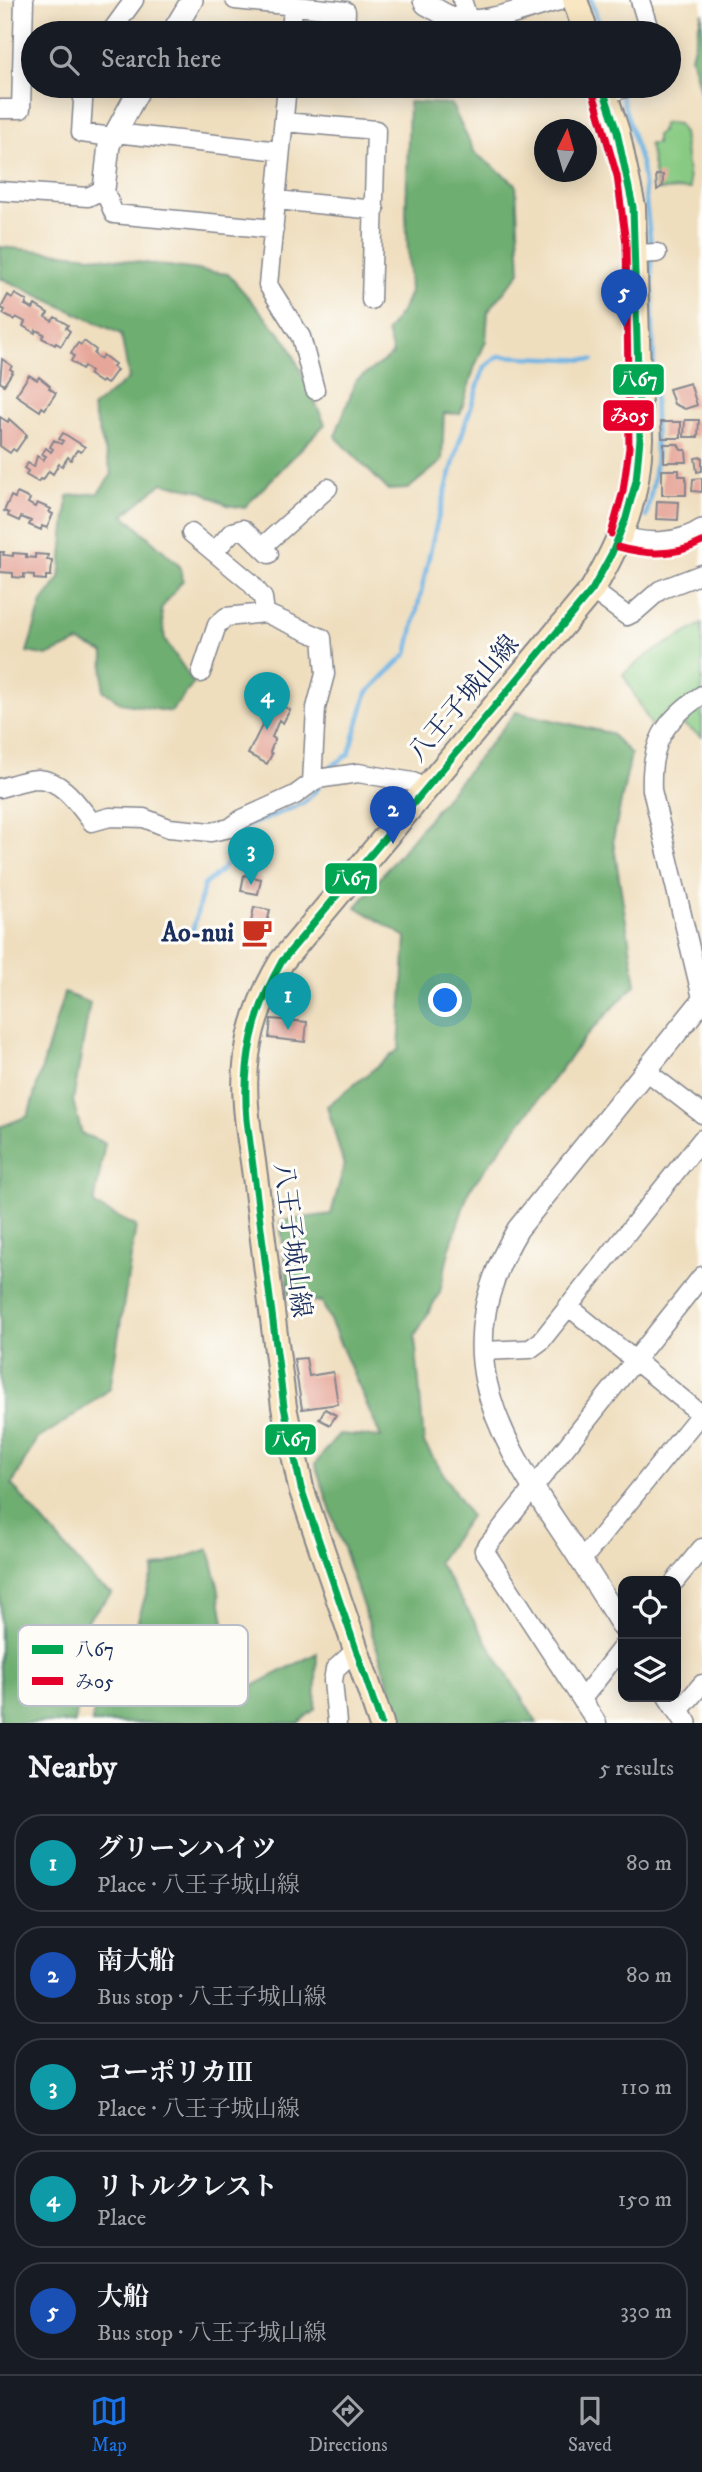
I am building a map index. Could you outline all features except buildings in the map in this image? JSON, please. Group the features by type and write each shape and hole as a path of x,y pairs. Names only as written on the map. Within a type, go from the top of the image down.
{"main road":[{"path":"575,0 582,21"},
{"name":"八王子城山線","path":"381,1723 301,1488 291,1450 251,1139 245,1083 246,1059 257,1011 267,985 282,961 592,590 621,537 629,516 639,468 647,254 630,189 617,98"}],"street":[{"path":"23,21 24,0"},
{"path":"119,21 134,0"},
{"path":"179,21 192,0"},
{"path":"235,0 346,11 346,21"},
{"path":"424,0 426,4 455,19 469,21 487,19 557,0"},
{"path":"462,0 469,21"},
{"path":"640,0 646,21"},
{"path":"292,21 293,6"},
{"path":"0,109 21,109 21,98"},
{"path":"84,98 81,132 280,151"},
{"path":"134,98 109,145 104,189 114,214 274,229"},
{"path":"286,98 268,285 301,337 315,390"},
{"path":"284,122 376,130 371,300"},
{"path":"0,191 88,197 104,189"},
{"path":"277,201 375,210"},
{"path":"214,552 232,533 243,529 266,551 328,488"},
{"path":"621,537 633,541 657,542 684,538 702,530"},
{"path":"191,533 250,582 262,598 265,613"},
{"path":"592,590 627,616 660,590 702,574"},
{"path":"201,673 217,625 226,617 265,613 322,638 325,674 316,708 321,780"},
{"path":"618,1619 511,1452 488,1395 483,1351 490,1289 506,1249 536,1205 702,1000 652,790 652,777 656,746 661,734 680,710 702,695"},
{"path":"0,788 38,779 57,784 92,822 110,817 144,818 169,828 211,832 230,828 321,780 358,773 413,782 425,789"},
{"path":"645,1070 702,1114"},
{"path":"483,1351 530,1349 541,1341 702,1139"},
{"path":"597,1723 484,1550 702,1276"},
{"path":"568,1306 701,1414 582,1561"},
{"path":"679,1576 702,1548"},
{"path":"337,1723 333,1681 335,1669 356,1650"},
{"path":"582,1699 618,1652"},
{"path":"678,1711 702,1684"}],"green space":[{"path":"702,12 702,98 691,57"},
{"path":"409,102 451,104 475,153 516,184 520,272 488,312 486,341 460,414 444,413 442,461 408,489 388,490 335,436 356,381 393,354 387,332 403,309 410,292 406,214"},
{"path":"666,123 678,124 683,133 690,189 657,190 649,144 656,144 656,135"},
{"path":"0,247 228,274 288,343 325,424 244,508 227,505 201,491 162,483 124,515 179,565 183,580 161,609 165,640 194,683 171,712 121,703 103,690 104,653 79,642 47,656 27,652 42,602 60,578 68,496 98,493 112,474 92,408 129,378 121,334 0,279"},
{"path":"702,624 702,737 679,722 656,734 623,674 649,654"},
{"path":"516,712 610,733 631,754 613,840 636,984 587,1035 469,1190 449,1251 440,1292 415,1336 424,1443 470,1516 438,1562 537,1723 402,1723 315,1464 339,1434 381,1437 322,1302 290,1300 280,1221 331,1214 344,1166 327,1106 399,1049 406,937 356,907"},
{"path":"64,993 90,1003 73,1101 82,1134 105,1143 94,1205 136,1226 110,1389 36,1440 12,1485 96,1583 112,1593 87,1620 86,1625 18,1625 18,1706 77,1706 75,1723 0,1723 0,1127 28,1116"},
{"path":"209,1549 224,1625 136,1625 154,1568"},
{"path":"317,1653 315,1709 298,1723 92,1723 98,1706 248,1706 248,1686"}],"waterway":[{"path":"591,0 598,21"},
{"path":"622,98 642,167 651,247"},
{"path":"646,517 656,458 651,256"},
{"path":"326,773 349,754 367,693 407,654 436,526 459,443 484,368 498,356 593,360"},
{"path":"192,934 204,885 222,870 240,845 246,827 304,803 319,787"}],"transit line":[{"name":"み05","path":"595,98 617,176 626,243 629,448 623,491 611,534"},
{"name":"八67","path":"381,1723 301,1488 284,1407 247,1120 248,1058 257,1018 282,961 592,590 612,553 626,518 636,481 640,439 633,207 617,132 606,98"},
{"name":"み05","path":"618,547 661,553 682,550 702,542"}],"place":[{"name":"大船","path":"624,327"},
{"name":"リトルクレスト","path":"267,730"},
{"name":"南大船","path":"393,844"},
{"name":"コーポリカⅢ","path":"251,885"},
{"name":"Ao-nui","path":"257,932"},
{"name":"グリーンハイツ","path":"288,1030"}]}
